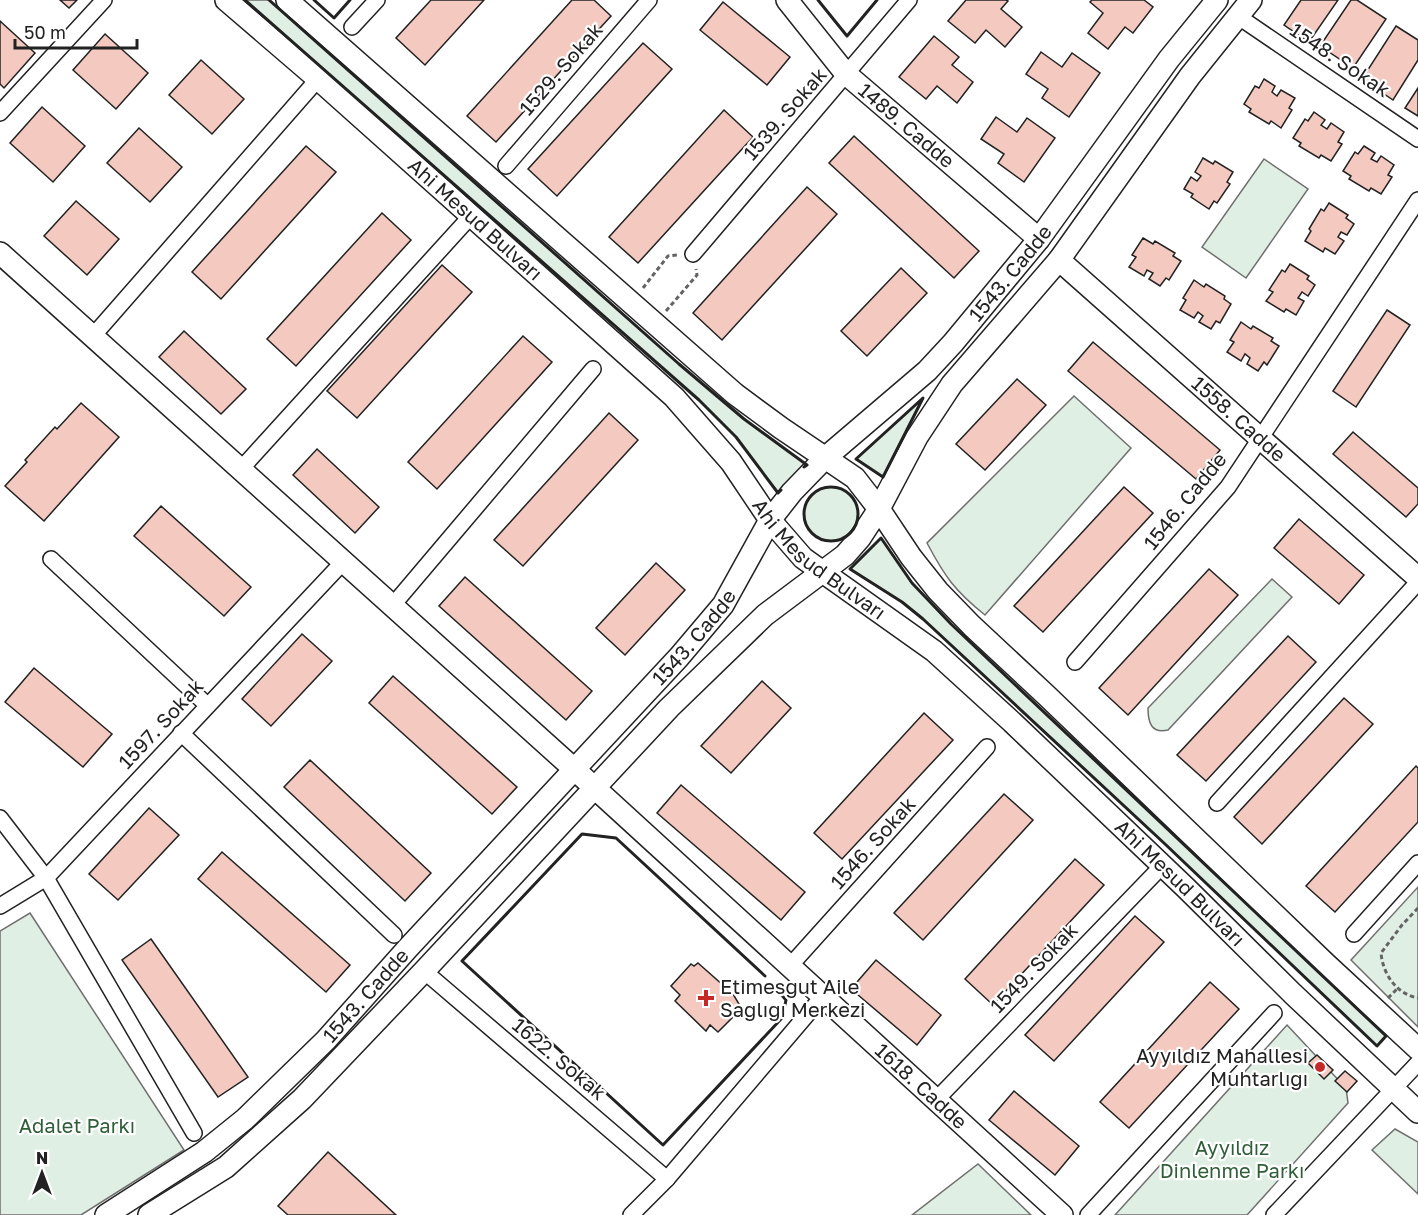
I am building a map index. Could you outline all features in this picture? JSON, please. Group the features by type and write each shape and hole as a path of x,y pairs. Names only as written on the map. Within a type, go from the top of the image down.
{"main road":[{"name":"Ahi Mesud Bulvarı","path":"226,0 318,79 674,397 731,462 770,520 803,558 934,651 1012,722 1418,1112"},
{"name":"Ahi Mesud Bulvarı","path":"287,0 735,394 855,478 879,509 900,544 938,591 972,626 1418,1049"},
{"name":"1489. Cadde","path":"788,0 846,74 1039,239"},
{"name":"1543. Cadde","path":"106,1215 204,1152 245,1119 326,1040 709,623 723,605 770,520 807,475 927,371 953,343 1039,239 1169,59 1217,0"},
{"name":"1543. Cadde","path":"149,1215 226,1167 302,1099 669,708 779,602 845,555 864,533 879,509 917,437 940,401 971,361 1059,260 1190,76 1245,8"},
{"name":"1618. Cadde","path":"0,253 393,605 1062,1215"},
{"name":"1558. Cadde","path":"1059,260 1261,437 1418,580"}],"street":[{"path":"0,113 104,0"},
{"path":"352,27 377,0"},
{"name":"1529. Sokak","path":"506,166 649,0"},
{"name":"1539. Sokak","path":"693,254 909,0"},
{"name":"1548. Sokak","path":"1245,8 1418,139"},
{"path":"93,336 318,79"},
{"name":"1546. Cadde","path":"1075,662 1228,487 1418,200"},
{"path":"241,469 470,217"},
{"path":"393,605 594,369"},
{"path":"51,559 207,705"},
{"name":"1597. Sokak","path":"0,906 46,878 344,561"},
{"path":"1217,803 1418,580"},
{"path":"182,733 394,935"},
{"name":"1546. Sokak","path":"789,967 987,747"},
{"path":"0,818 46,878 194,1133"},
{"path":"1354,934 1418,863"},
{"name":"1549. Sokak","path":"936,1100 1162,866"},
{"name":"1622. Sokak","path":"424,971 667,1179"},
{"path":"634,1214 667,1179 822,997"},
{"path":"1088,1215 1274,1013"},
{"path":"1274,1215 1418,1063"}],"path":[{"path":"630,303 668,256 693,254 697,275 655,324"},
{"path":"1418,908 1381,953 1386,970 1397,989 1418,998"}],"green space":[{"path":"245,0 269,0 679,364 744,419 807,465 778,493 736,437 699,400"},
{"path":"1264,159 1308,189 1246,278 1202,247"},
{"path":"1074,396 1131,448 985,615 951,583 927,543"},
{"path":"923,398 883,477 856,459"},
{"path":"826,487 836,487 846,491 854,499 858,514 854,529 846,537 836,541 826,541 816,537 808,529 804,519 804,509 808,499 816,491"},
{"path":"881,538 912,583 951,624 1386,1036 1377,1046 1165,844 923,619 902,602 850,569"},
{"path":"1272,579 1292,597 1168,730 1162,731 1154,728 1150,722 1148,708"},
{"path":"1418,887 1418,1027 1351,960"},
{"name":"Adalet Parkı","path":"30,913 184,1150 81,1215 0,1215 0,931"},
{"name":"Ayyıldız Dinlenme Parkı","path":"1287,1025 1346,1088 1348,1103 1247,1215 1115,1215"},
{"path":"1395,1129 1418,1142 1418,1194 1372,1150"},
{"path":"978,1164 1031,1215 912,1215"}],"building":[{"path":"60,0 77,0 69,8"},
{"path":"431,0 484,0 425,65 396,38"},
{"path":"572,0 594,0 611,16 496,142 467,116"},
{"path":"966,0 1006,0 1008,1 1001,9 1022,27 1005,47 986,30 975,43 948,21"},
{"path":"1092,0 1144,0 1153,7 1133,33 1125,27 1108,49 1088,33 1103,13 1090,2"},
{"path":"1301,0 1338,0 1309,42 1284,25"},
{"path":"1351,0 1357,0 1386,19 1353,68 1320,46"},
{"path":"723,2 790,57 767,85 700,30"},
{"path":"0,21 35,53 4,88 0,84"},
{"path":"1396,26 1418,40 1418,60 1393,100 1362,79"},
{"path":"105,34 148,73 116,109 73,70"},
{"path":"934,36 959,57 952,65 973,82 957,103 937,86 926,99 899,77"},
{"path":"643,43 672,69 557,196 528,169"},
{"path":"1041,52 1062,67 1072,53 1100,73 1069,117 1042,98 1048,89 1026,74"},
{"path":"201,60 244,99 212,134 169,95"},
{"path":"1264,79 1275,86 1272,92 1277,96 1281,90 1295,98 1289,108 1292,110 1281,128 1249,112 1251,109 1244,104 1255,86 1259,88"},
{"path":"1418,88 1418,116 1405,108"},
{"path":"42,107 85,146 53,182 10,143"},
{"path":"724,110 753,137 638,263 609,237"},
{"path":"1314,112 1325,120 1321,125 1327,129 1331,123 1344,132 1338,142 1342,144 1331,161 1321,155 1319,158 1299,146 1301,143 1293,138 1305,119 1308,121"},
{"path":"996,117 1017,132 1027,118 1055,138 1024,182 998,163 1004,154 981,139"},
{"path":"139,128 182,167 150,202 107,163"},
{"path":"854,136 979,251 954,278 829,163"},
{"path":"306,146 336,172 221,299 192,272"},
{"path":"1364,146 1375,153 1371,159 1377,162 1381,156 1394,165 1388,175 1392,177 1381,194 1371,188 1369,191 1349,179 1351,176 1343,171 1355,152 1358,154"},
{"path":"1203,158 1213,164 1215,161 1233,172 1227,182 1230,184 1217,203 1214,201 1209,209 1191,197 1193,194 1184,189 1191,177 1197,181 1201,176 1195,172"},
{"path":"807,187 837,214 722,340 693,313"},
{"path":"76,201 119,239 87,275 44,236"},
{"path":"1329,203 1348,215 1346,218 1354,224 1347,235 1341,232 1338,237 1344,241 1335,254 1325,248 1323,252 1305,241 1321,209 1324,211"},
{"path":"382,213 411,240 296,366 267,339"},
{"path":"1143,238 1153,244 1155,241 1175,253 1173,256 1181,261 1169,280 1166,278 1160,286 1149,279 1153,273 1147,270 1144,276 1129,267 1136,257 1132,255"},
{"path":"1290,264 1309,276 1307,279 1315,285 1308,296 1302,292 1298,298 1304,301 1296,315 1286,309 1284,312 1266,301 1273,292 1269,290 1282,270 1285,272"},
{"path":"442,265 472,292 357,418 327,391"},
{"path":"901,268 927,293 867,356 841,331"},
{"path":"1194,280 1204,287 1206,284 1225,296 1224,299 1231,304 1220,323 1216,321 1211,329 1199,322 1203,316 1198,312 1194,318 1180,310 1186,300 1183,298"},
{"path":"1387,310 1410,325 1356,407 1333,391"},
{"path":"1241,322 1273,338 1271,341 1279,346 1267,365 1264,362 1258,371 1247,364 1250,358 1245,354 1241,361 1227,352 1234,342 1230,340"},
{"path":"184,331 246,389 221,414 159,357"},
{"path":"523,336 552,362 437,489 408,462"},
{"path":"1093,342 1220,450 1196,479 1068,371"},
{"path":"1017,379 1046,405 985,470 956,444"},
{"path":"81,403 119,437 44,521 5,486 55,427 57,429"},
{"path":"609,413 638,440 523,566 494,540"},
{"path":"1353,432 1418,488 1418,504 1406,517 1333,454"},
{"path":"317,449 379,507 355,533 293,475"},
{"path":"1124,487 1153,513 1043,632 1014,606"},
{"path":"161,506 251,587 224,616 134,536"},
{"path":"1299,519 1364,575 1339,604 1274,548"},
{"path":"656,563 685,590 625,655 596,628"},
{"path":"1209,569 1238,595 1128,715 1099,688"},
{"path":"465,577 592,691 566,720 439,606"},
{"path":"302,634 332,661 271,726 242,699"},
{"path":"1288,636 1316,662 1206,781 1177,755"},
{"path":"34,668 112,734 83,767 5,702"},
{"path":"393,676 517,787 492,814 369,703"},
{"path":"762,681 791,708 731,773 701,746"},
{"path":"1344,698 1373,724 1262,844 1234,817"},
{"path":"924,713 953,740 842,859 814,833"},
{"path":"310,760 431,873 405,901 284,787"},
{"path":"1416,766 1418,768 1418,822 1335,912 1306,886"},
{"path":"681,785 805,892 781,920 657,813"},
{"path":"1004,794 1033,820 923,940 894,913"},
{"path":"149,808 179,835 118,900 89,874"},
{"path":"222,852 350,965 326,992 198,879"},
{"path":"1075,859 1104,885 993,1005 965,979"},
{"path":"1135,916 1164,942 1054,1061 1025,1035"},
{"path":"151,939 248,1077 218,1097 122,960"},
{"path":"876,960 941,1015 917,1045 851,989"},
{"name":"Etimesgut Aile Sağlığı Merkezi","path":"698,963 733,994 739,1004 736,1009 739,1011 718,1032 710,1025 706,1031 675,1001 680,995 671,986 691,964 694,966"},
{"path":"1210,982 1239,1009 1129,1128 1100,1102"},
{"name":"Ayyıldız Mahallesi Muhtarlığı","path":"1317,1055 1333,1070 1324,1079 1308,1063"},
{"path":"1345,1071 1357,1081 1347,1092 1335,1081"},
{"path":"1014,1091 1079,1146 1055,1175 989,1120"},
{"path":"328,1152 396,1215 288,1215 278,1206"}],"wall":[{"path":"245,0 699,400 736,437 778,493 781,490"},
{"path":"269,0 679,364 744,419 807,465 804,467"},
{"path":"314,0 334,18 350,0"},
{"path":"818,0 847,36 877,0"},
{"path":"923,398 883,477 856,459 923,398"},
{"path":"826,487 836,487 846,491 854,499 858,514 854,529 846,537 836,541 826,541 816,537 808,529 804,519 804,509 808,499 816,491 826,487"},
{"path":"881,538 912,583 951,624 1386,1036 1377,1046 1165,844 923,619 902,602 850,569 881,538"},
{"path":"765,976 616,838 582,834 462,961 663,1145 782,1018 786,1000 779,992"}],"place":[{"name":"Etimesgut Aile Sağlığı Merkezi","path":"706,998"},
{"name":"Ayyıldız Mahallesi Muhtarlığı","path":"1320,1067"}]}
